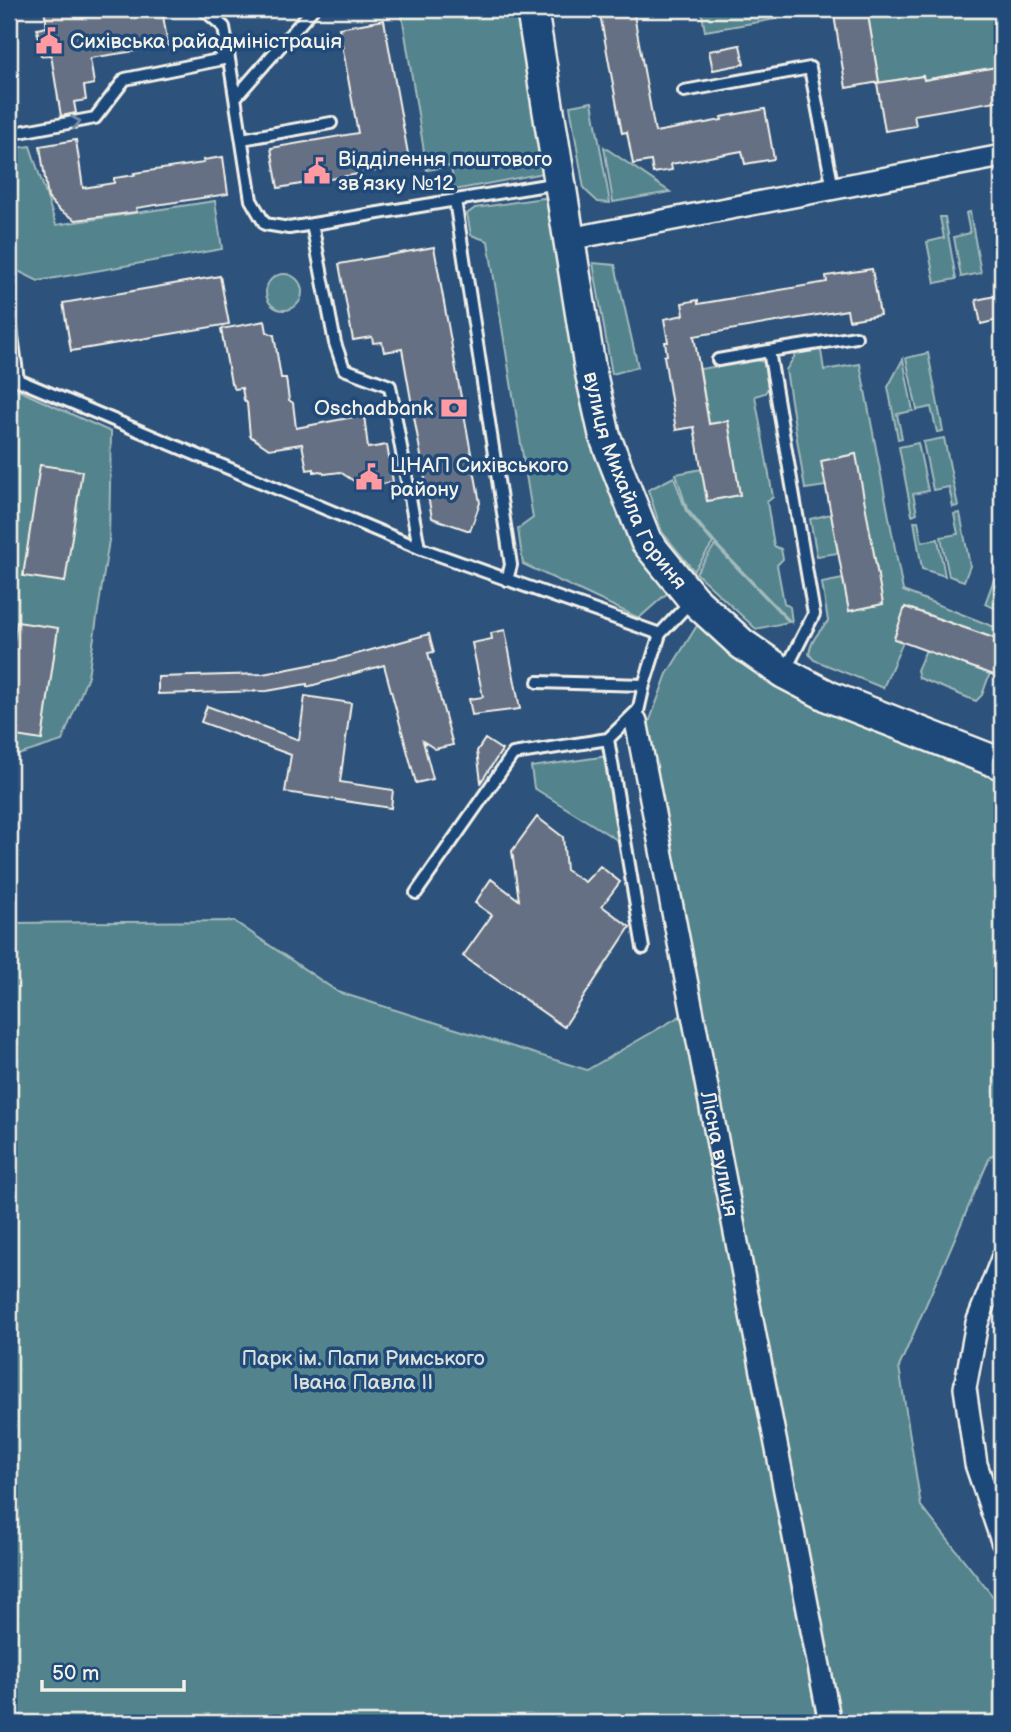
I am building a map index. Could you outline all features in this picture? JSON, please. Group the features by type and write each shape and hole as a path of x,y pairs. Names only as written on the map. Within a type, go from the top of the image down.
{"street":[{"name":"вулиця Михайла Гориня","path":"532,9 590,369 605,437 646,541 693,599 743,644 784,673 830,697 1002,764"},
{"path":"569,239 1002,156"},
{"name":"Лісна вулиця","path":"637,716 830,1723"},
{"path":"1002,1259 977,1322 965,1388 976,1464 1002,1541"}],"lane":[{"path":"203,9 224,27 251,200 265,224 289,228 561,182"},
{"path":"235,98 313,9"},
{"path":"9,134 95,118 125,79 228,58"},
{"path":"684,91 810,68 833,189"},
{"path":"242,139 331,123"},
{"path":"455,200 511,565 507,580"},
{"path":"313,224 335,343 344,369 390,386 419,548"},
{"path":"11,328 18,380 419,548 660,634"},
{"path":"718,360 856,337"},
{"path":"769,351 814,614 784,673"},
{"name":"Лісна вулиця","path":"637,716 660,634 693,599"},
{"path":"538,682 644,685"},
{"path":"416,893 513,754 608,739 637,716"},
{"path":"608,739 643,948"}],"green space":[{"path":"401,9 517,9 544,173 454,190 451,166 427,170"},
{"path":"701,9 781,9 782,18 705,31"},
{"path":"867,9 1002,9 1002,66 924,80 923,76 877,83 879,82"},
{"path":"592,102 610,203 598,202 584,189 570,106"},
{"path":"30,146 56,225 215,201 222,249 38,281 12,268 9,152 10,149"},
{"path":"604,147 670,192 613,202"},
{"path":"551,199 582,372 672,589 639,618 523,564 518,529 533,518 488,241 471,235 467,214 475,208"},
{"path":"970,212 981,273 961,277 954,237 970,233 966,213"},
{"path":"940,217 945,217 956,279 935,283 927,242 944,238"},
{"path":"593,263 615,265 638,367 612,374"},
{"path":"284,274 297,279 302,292 297,305 284,310 271,305 266,292 271,279"},
{"path":"815,348 821,351 824,370 860,364 903,591 1002,630 1002,641 906,607 894,638 903,642 883,688 814,660 809,654 814,640 828,621 822,583 843,579 849,611 883,604 855,454 822,461 826,486 805,489 786,370 796,354"},
{"path":"928,353 943,431 937,432 931,407 917,410 906,358"},
{"path":"903,359 913,411 897,414 902,438 898,439 888,387"},
{"path":"756,360 764,362 768,388 765,393 755,396 773,497 767,502 774,546 781,549 783,559 777,565 784,603 790,607 792,623 715,543 687,509 676,474 702,469 708,501 740,495 728,422 709,424 700,369"},
{"path":"9,386 111,432 109,540 88,676 62,741 9,758"},
{"path":"944,438 958,506 953,507 949,487 933,490 923,442"},
{"path":"918,443 928,491 913,494 917,513 912,515 899,447"},
{"path":"674,477 686,511 713,543 694,571 662,532 648,490"},
{"path":"960,513 970,566 964,581 949,576 941,537 958,534 954,514"},
{"path":"831,514 838,553 817,556 810,519"},
{"path":"914,521 918,521 922,542 938,539 945,576 922,569"},
{"path":"715,545 789,622 756,629 696,573"},
{"path":"1002,557 1002,611 985,604"},
{"name":"Парк ім. Папи Римського Івана Павла ІІ","path":"698,624 1002,775 1002,1148 990,1157 899,1367 921,1506 1002,1608 1002,1723 9,1723 9,923 234,921 338,992 587,1070 694,1008 643,739 667,674"},
{"path":"926,650 990,673 982,695 976,701 919,678 917,670"},
{"path":"608,756 622,843 534,788 531,767"}],"building":[{"path":"44,9 81,9 82,17 131,9 162,9 168,46 90,58 94,84 84,86 86,100 74,102 76,113 61,116 51,55 41,56 37,29 47,27"},
{"path":"599,9 633,9 655,132 765,109 774,159 745,164 742,151 671,164 672,170 653,173 651,161 633,164 627,132 622,133"},
{"path":"833,9 867,9 879,82 846,88"},
{"path":"384,20 410,165 278,188 271,148 358,133 339,28"},
{"path":"740,45 744,64 713,70 709,51"},
{"path":"1002,66 1002,100 914,115 916,126 885,131 877,83 923,76 924,80"},
{"path":"76,140 83,188 114,183 114,178 135,175 134,173 204,163 203,160 223,157 228,194 136,208 137,212 76,220 59,210 48,198 40,146"},
{"path":"434,247 480,503 470,531 432,518 402,349 384,352 382,342 373,343 372,337 353,340 339,264"},
{"path":"872,269 880,315 849,320 847,310 694,336 709,424 728,421 740,495 707,501 694,427 676,430 664,356 667,355 665,342 668,342 664,319 684,315 682,303 698,300 698,304 827,282 826,276"},
{"path":"220,276 229,324 71,351 63,303"},
{"path":"1000,295 1002,319 981,324 976,300"},
{"path":"265,321 267,332 274,335 281,378 286,378 296,428 364,415 368,448 387,445 393,482 363,487 340,472 325,474 314,472 314,469 307,470 302,444 269,449 250,436 247,403 242,388 235,389 231,383 221,329"},
{"path":"856,454 883,604 849,611 821,461"},
{"path":"40,465 82,471 65,582 23,576"},
{"path":"905,607 1002,641 1002,678 894,639"},
{"path":"17,622 58,628 42,740 9,735 9,675"},
{"path":"505,630 520,709 472,715 469,699 483,697 472,643 492,639 491,633"},
{"path":"429,634 434,652 428,653 453,745 435,749 423,741 433,779 416,783 384,665 307,687 307,684 267,691 158,694 158,677 263,674 335,660"},
{"path":"305,696 351,703 340,782 393,790 391,808 285,792 291,755 201,722 207,706 299,740"},
{"path":"485,739 502,750 481,782 477,751"},
{"path":"537,817 563,837 566,870 585,882 600,866 620,882 602,906 630,927 564,1027 463,956 492,915 475,903 491,879 519,900 512,851"}],"waterway":[{"path":"775,1494 819,1723"}],"place":[{"name":"Сихівська райадміністрація","path":"49,41"},
{"name":"Відділення поштового зв’язку №12","path":"317,171"},
{"name":"Oschadbank","path":"454,408"},
{"name":"ЦНАП Сихівського району","path":"369,477"}]}
